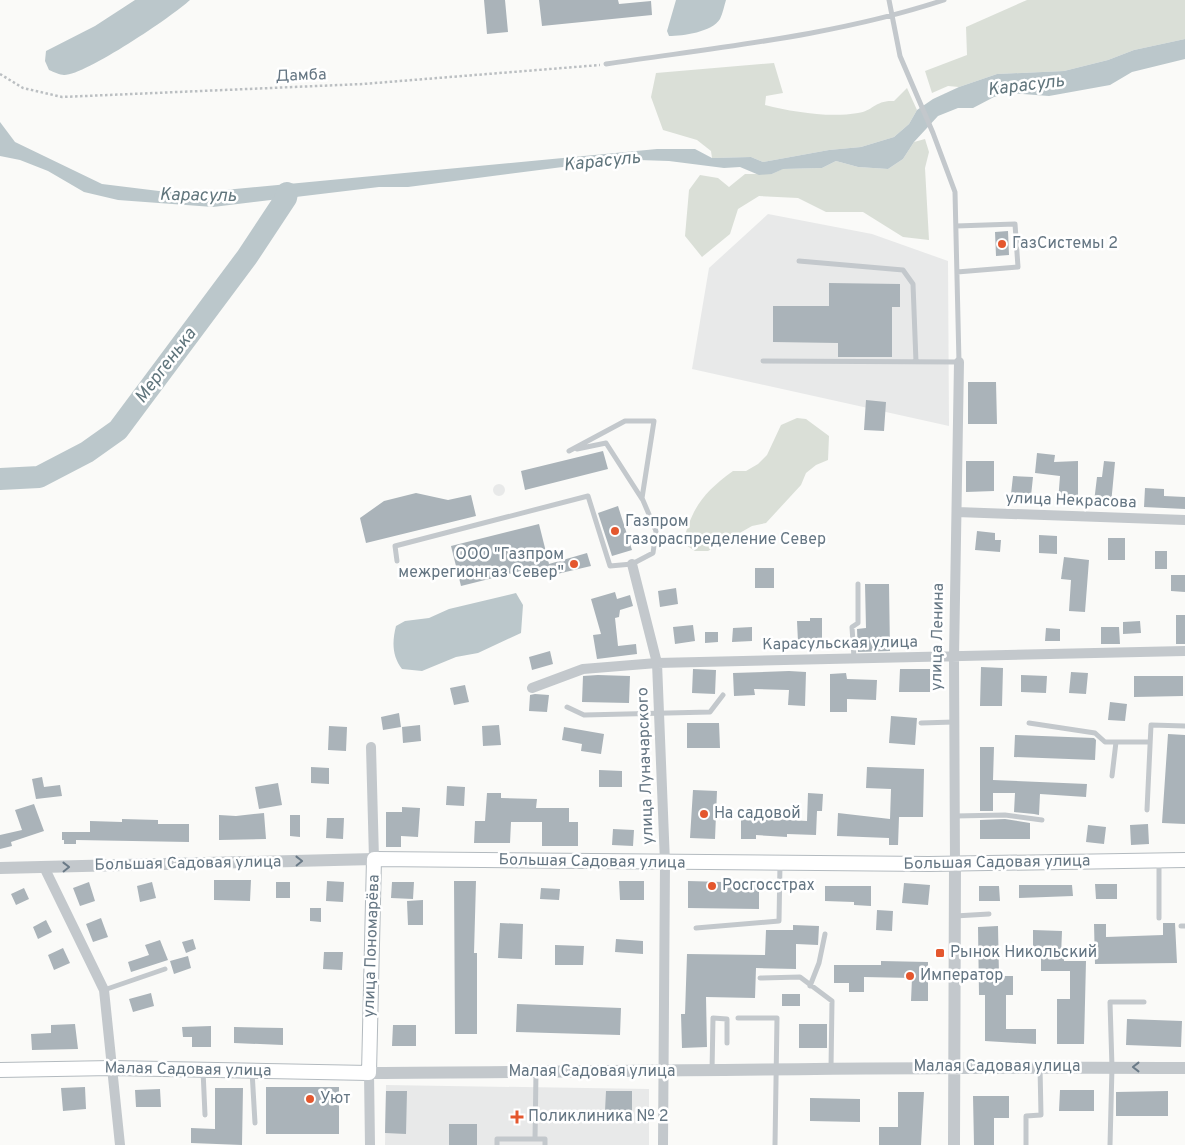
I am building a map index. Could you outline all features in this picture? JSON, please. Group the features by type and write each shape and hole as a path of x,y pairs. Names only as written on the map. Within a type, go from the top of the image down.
{"main road":[{"name":"Большая Садовая улица","path":"374,859 665,864 955,864 1185,860"},
{"name":"улица Пономарёва","path":"369,1073 374,859"},
{"name":"Малая Садовая улица","path":"0,1070 112,1068 369,1073"}],"street":[{"name":"улица Ленина","path":"954,1145 954,657 959,362"},
{"name":"улица Некрасова","path":"956,512 1185,520"},
{"path":"632,564 657,663"},
{"name":"Карасульская улица","path":"657,663 1185,651"},
{"name":"улица Луначарского","path":"532,688 583,669 657,663 665,864 663,1145"},
{"name":"улица Пономарёва","path":"371,747 374,859"},
{"name":"Большая Садовая улица","path":"0,868 374,859"},
{"path":"44,867 104,990 120,1145"},
{"name":"Малая Садовая улица","path":"369,1073 665,1072 954,1066 1185,1068"},
{"name":"улица Пономарёва","path":"369,1073 370,1145"}],"lane":[{"name":"улица Ленина","path":"889,0 900,56 934,132 955,192 959,362"},
{"path":"606,64 819,32 892,17 944,0"},
{"path":"956,226 1015,224 1018,267 957,272"},
{"path":"799,261 903,270 913,284 916,362"},
{"path":"763,361 959,362"},
{"path":"397,561 395,546 588,496 610,566 632,564 653,553 656,531 644,502 642,498 654,421 625,421 569,451 606,443 644,502"},
{"path":"854,658 852,627 858,623 858,584"},
{"path":"567,707 584,715 710,712 723,695"},
{"path":"921,723 954,722"},
{"path":"1029,723 1095,733 1105,742 1150,742"},
{"path":"1147,810 1151,725 1185,726"},
{"path":"1112,776 1116,742"},
{"path":"955,816 1005,815 1042,820"},
{"path":"1159,861 1159,918"},
{"path":"696,928 779,921 780,864"},
{"path":"955,916 989,914"},
{"path":"810,986 819,963 824,934"},
{"path":"104,990 165,969"},
{"path":"760,978 800,977 832,1001 831,1069"},
{"path":"1110,1145 1112,1067 1110,1002 1144,1002"},
{"path":"712,1071 713,1018 727,1019 727,1043"},
{"path":"738,1018 777,1018 775,1145"},
{"path":"1026,1145 1026,1116 1041,1115 1040,1067"},
{"path":"203,1070 205,1115"},
{"path":"252,1070 255,1123"},
{"path":"535,1139 536,1072"},
{"path":"497,1145 497,1139 545,1139 545,1145"}],"path":[{"name":"Дамба","path":"0,74 23,88 62,97 363,84 606,64"}],"shaded area":[{"path":"1027,0 1185,0 1185,39 1134,50 1108,60 1064,71 997,74 959,87 948,86 932,93 925,71 967,55 966,27"},
{"path":"774,63 783,93 766,96 765,105 811,114 847,114 863,112 882,102 894,101 907,88 917,110 909,124 894,137 861,147 829,150 763,162 751,157 712,158 711,151 697,140 663,130 651,97 656,73"},
{"path":"925,139 929,152 925,168 929,240 903,237 863,212 826,212 798,198 759,196 738,209 730,234 702,257 685,236 689,190 700,175 718,178 729,187 745,174 772,174 782,169 822,168 836,161 858,167 888,169 903,159 914,142"},
{"path":"768,214 872,234 948,261 949,426 692,369 709,268"},
{"path":"797,418 806,419 829,436 828,460 816,465 806,473 801,485 766,523 752,526 708,551 695,551 683,543 700,501 714,486 733,471 746,471 758,464 767,455 781,425"},
{"path":"499,484 505,490 499,496 493,490"},
{"name":"Поликлиника № 2","path":"386,1085 649,1089 649,1145 385,1145"}],"water":[{"path":"135,0 190,0 148,31 90,66 64,75 49,70 45,61 46,51 95,26"},
{"path":"676,0 726,0 720,19 711,27 689,34 669,36 667,31"},
{"name":"Карасуль","path":"1185,39 1185,59 1132,72 1110,85 1049,96 1010,93 994,97 973,108 958,108 938,116 914,142 903,159 888,169 858,167 836,161 822,168 783,169 772,174 759,175 740,167 724,168 669,161 639,160 594,163 408,187 379,187 213,207 118,200 84,192 48,171 20,160 0,156 0,122 15,142 102,184 167,192 214,191 657,149 695,149 712,158 751,157 763,162 829,150 861,147 894,137 909,124 917,110 933,99 959,87 997,74 1064,71 1108,60 1134,50"},
{"path":"516,593 523,605 521,633 478,653 456,657 422,671 402,669 396,659 394,649 396,626 405,621 429,618 449,609"}],"building":[{"path":"484,0 505,0 508,32 487,34"},
{"path":"539,0 618,0 619,4 651,1 652,15 542,26"},
{"name":"ГазСистемы 2","path":"1008,231 1009,255 996,256 995,232"},
{"path":"829,283 900,284 900,307 892,307 892,357 838,357 838,343 773,342 773,306 829,306"},
{"path":"968,382 996,382 997,424 968,424"},
{"path":"866,400 886,402 884,431 864,430"},
{"path":"603,451 608,469 525,490 521,471"},
{"path":"1037,453 1055,455 1054,462 1078,461 1078,504 1058,502 1060,476 1035,473"},
{"path":"966,461 994,461 994,491 966,492"},
{"path":"1104,461 1115,462 1111,504 1094,502 1097,477 1102,477"},
{"path":"1013,476 1033,477 1031,496 1011,494"},
{"path":"1145,488 1164,489 1164,496 1185,497 1185,509 1144,507"},
{"path":"416,493 448,500 471,495 476,516 366,543 360,518 384,501"},
{"name":"Газпром газораспределение Север","path":"618,506 632,550 612,556 598,513"},
{"path":"539,524 549,564 587,553 591,566 540,578 537,567 461,586 451,546"},
{"path":"977,531 995,533 995,540 1001,540 1000,552 975,550"},
{"path":"1039,535 1057,536 1057,554 1039,553"},
{"path":"1108,538 1125,538 1125,560 1108,560"},
{"path":"1155,551 1167,551 1167,569 1155,569"},
{"path":"1064,557 1089,560 1085,612 1069,611 1071,580 1061,579"},
{"path":"755,568 774,568 774,588 755,588"},
{"path":"1171,575 1185,575 1185,592 1171,591"},
{"path":"865,584 889,584 890,651 858,652 857,629 866,628"},
{"path":"676,588 678,604 660,607 658,591"},
{"path":"615,592 617,599 630,595 633,606 620,610 619,617 615,618 618,646 636,644 637,654 597,659 593,635 601,634 591,599"},
{"path":"1176,615 1185,615 1185,644 1176,644"},
{"path":"810,618 822,618 822,642 798,642 797,621 810,621"},
{"path":"1140,621 1141,633 1123,634 1123,622"},
{"path":"693,625 695,641 675,644 673,627"},
{"path":"752,627 752,641 732,642 733,628"},
{"path":"1101,627 1119,627 1120,644 1101,644"},
{"path":"1046,628 1060,629 1060,641 1045,641"},
{"path":"705,632 718,632 718,642 705,643"},
{"path":"550,651 553,664 532,670 529,657"},
{"path":"981,667 1003,668 1002,706 980,706"},
{"path":"693,669 716,670 715,694 692,693"},
{"path":"900,669 930,669 930,692 899,692"},
{"path":"806,672 805,706 788,705 789,690 754,689 755,695 734,696 733,673"},
{"path":"1071,672 1088,673 1086,694 1069,693"},
{"path":"846,673 847,679 877,680 876,700 847,699 847,712 830,712 830,674"},
{"path":"1021,675 1047,676 1046,693 1021,692"},
{"path":"583,676 630,676 629,703 582,702"},
{"path":"1134,676 1183,676 1183,696 1134,697"},
{"path":"465,685 469,702 454,705 450,688"},
{"path":"530,695 549,695 547,712 529,711"},
{"path":"1110,702 1127,704 1125,721 1108,720"},
{"path":"399,713 401,727 383,730 381,717"},
{"path":"891,716 917,718 915,745 889,743"},
{"path":"687,723 719,723 720,748 687,748"},
{"path":"420,725 421,741 403,743 402,727"},
{"path":"499,725 501,745 483,746 482,726"},
{"path":"329,726 347,727 346,751 328,750"},
{"path":"564,727 604,734 601,754 581,751 582,744 562,740"},
{"path":"1168,734 1185,735 1185,824 1162,823"},
{"path":"1015,735 1094,738 1096,740 1095,760 1014,757"},
{"path":"980,747 994,747 993,780 1087,784 1086,797 1040,794 1039,815 1014,812 1015,793 993,793 993,811 980,811"},
{"path":"311,767 329,768 329,784 311,783"},
{"path":"867,767 924,769 923,817 899,817 898,845 889,845 889,838 837,836 838,813 890,819 891,789 866,788"},
{"path":"599,770 622,771 622,787 599,787"},
{"path":"42,777 44,787 60,785 62,796 36,799 32,779"},
{"path":"278,783 282,805 259,809 255,787"},
{"path":"447,786 465,787 464,806 446,805"},
{"name":"На садовой","path":"693,790 717,791 715,839 690,838"},
{"path":"487,793 501,793 501,798 537,799 536,808 569,808 569,822 578,822 578,846 542,846 542,822 511,822 510,843 474,843 475,821 485,821"},
{"path":"808,793 823,794 822,811 817,811 816,835 787,834 787,837 756,835 756,839 741,839 741,817 807,821"},
{"path":"34,804 44,831 11,842 12,846 0,849 0,835 22,830 15,810"},
{"path":"402,807 420,808 418,837 401,836 401,847 386,847 386,812 402,812"},
{"path":"264,813 266,839 219,840 219,815 236,816"},
{"path":"290,815 300,815 300,837 290,836"},
{"path":"327,818 344,818 343,839 326,838"},
{"path":"122,819 158,820 158,824 189,824 189,842 76,840 76,844 64,844 64,840 62,840 62,832 90,832 90,821 122,822"},
{"path":"1005,819 1030,823 1030,839 980,839 980,820"},
{"path":"1148,824 1149,844 1131,845 1130,825"},
{"path":"1088,825 1106,827 1104,844 1086,842"},
{"path":"613,829 634,830 633,846 612,845"},
{"path":"214,880 251,880 250,901 214,900"},
{"path":"327,881 344,882 343,902 326,901"},
{"path":"454,881 476,881 474,953 477,953 477,1034 455,1034"},
{"path":"619,881 644,881 644,900 620,900"},
{"path":"688,881 759,883 759,909 688,908"},
{"path":"89,882 95,901 80,906 73,888"},
{"path":"152,882 156,898 140,902 137,886"},
{"path":"276,882 290,882 290,898 276,898"},
{"path":"392,882 414,882 413,899 391,898"},
{"path":"904,883 930,885 928,905 902,903"},
{"path":"1095,884 1117,884 1117,899 1096,899"},
{"path":"1019,885 1072,885 1073,896 1019,898"},
{"path":"825,886 871,886 871,906 854,905 854,902 825,901"},
{"path":"979,886 999,886 1000,901 979,901"},
{"path":"24,888 29,899 16,905 11,894"},
{"path":"541,888 560,889 559,900 540,899"},
{"path":"423,900 423,925 408,925 407,901"},
{"path":"310,908 321,908 321,922 310,921"},
{"path":"877,910 893,911 892,931 876,930"},
{"path":"101,918 108,937 93,942 86,924"},
{"path":"46,920 52,932 38,939 33,927"},
{"path":"500,923 523,924 522,959 498,958"},
{"path":"1163,923 1175,923 1177,963 1095,964 1094,924 1106,924 1106,937 1163,935"},
{"path":"793,925 819,926 818,945 796,944 796,969 756,968 755,998 706,997 707,1047 682,1048 681,1014 685,1014 687,954 765,955 766,930 793,930"},
{"path":"998,926 999,976 1013,976 1013,995 1006,995 1006,1029 1036,1029 1036,1044 985,1041 985,995 979,995 978,927"},
{"path":"1033,930 1062,931 1061,956 1064,956 1064,961 1086,961 1084,1044 1057,1044 1057,999 1070,999 1070,971 1041,971 1041,950 1033,950"},
{"path":"193,939 196,949 186,953 182,942"},
{"path":"616,939 643,941 643,954 615,952"},
{"path":"160,940 168,960 131,972 128,962 149,955 145,945"},
{"path":"555,945 584,946 583,965 555,965"},
{"path":"63,948 70,963 54,970 48,955"},
{"path":"324,952 343,952 342,970 323,969"},
{"path":"188,956 191,968 174,974 170,961"},
{"path":"881,961 928,962 928,1001 911,1001 912,978 864,977 864,992 849,992 849,983 834,983 834,965 881,965"},
{"path":"151,993 154,1006 133,1012 129,999"},
{"path":"782,994 800,994 800,1006 782,1006"},
{"path":"517,1004 621,1008 620,1035 516,1032"},
{"path":"1127,1019 1182,1021 1181,1047 1126,1045"},
{"path":"75,1024 78,1049 32,1050 31,1034 51,1033 51,1025"},
{"path":"799,1024 827,1024 827,1048 799,1048"},
{"path":"393,1025 416,1025 416,1046 392,1046"},
{"path":"211,1026 211,1047 192,1047 192,1037 183,1037 182,1027"},
{"path":"234,1027 283,1028 283,1045 234,1043"},
{"path":"85,1087 86,1109 63,1111 61,1088"},
{"path":"266,1087 339,1087 339,1134 266,1134"},
{"path":"215,1088 243,1088 242,1145 191,1143 191,1128 215,1129"},
{"path":"160,1089 161,1107 136,1107 135,1090"},
{"path":"1060,1090 1094,1090 1094,1111 1059,1111"},
{"path":"386,1091 407,1091 406,1134 385,1133"},
{"path":"606,1091 632,1091 632,1111 605,1111"},
{"path":"1168,1091 1168,1116 1116,1116 1116,1092"},
{"path":"898,1092 924,1092 921,1145 879,1145 879,1127 898,1127"},
{"path":"973,1096 1009,1096 1009,1118 994,1118 994,1145 974,1145"},
{"path":"810,1098 860,1099 860,1122 810,1121"},
{"path":"449,1124 477,1124 477,1145 449,1145"}],"waterway":[{"name":"Мергенька","path":"0,479 39,477 87,452 118,430 247,257 286,198 287,193"}],"place":[{"name":"ГазСистемы 2","path":"1002,244"},
{"name":"Газпром газораспределение Север","path":"615,531"},
{"name":"ООО \"Газпром межрегионгаз Север\"","path":"574,564"},
{"name":"На садовой","path":"704,814"},
{"name":"Росгосстрах","path":"712,886"},
{"name":"Рынок Никольский","path":"940,953"},
{"name":"Император","path":"910,976"},
{"name":"Уют","path":"310,1099"},
{"name":"Поликлиника № 2","path":"517,1117"}]}
